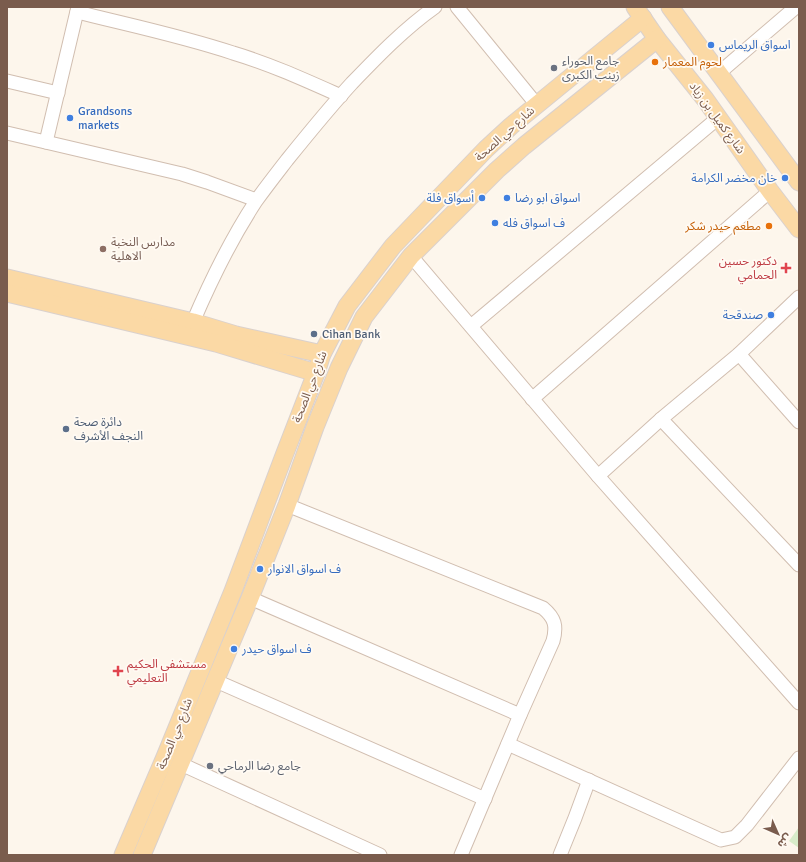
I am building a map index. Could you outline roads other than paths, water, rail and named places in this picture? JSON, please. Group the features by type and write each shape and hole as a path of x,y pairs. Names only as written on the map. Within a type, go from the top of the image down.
{"main road":[{"path":"670,7 799,182"},
{"name":"شارع حي الصحة","path":"123,855 165,758 219,625 322,354 347,306 393,246 486,149 639,13"},
{"name":"شارع كميل بن زياد","path":"639,13 705,98 770,191 799,229"},
{"name":"شارع حي الصحة","path":"142,855 237,631 339,368 364,317 411,256 497,170 524,146 658,38"},
{"path":"511,126 508,130 508,140 515,146 524,146"},
{"path":"486,149 492,149 500,155 500,165 497,170"},
{"path":"7,278 193,322 227,339 316,373"},
{"path":"7,293 227,339 322,354"},
{"path":"219,625 219,630 225,636 230,636 237,631"},
{"path":"209,648 216,644 221,645 226,650 227,654"}],"street":[{"path":"193,322 222,259 256,200 297,147 341,96 390,44 417,20 435,7"},
{"path":"457,7 537,105"},
{"path":"719,73 796,7"},
{"path":"46,142 78,10 234,53 289,73 341,96"},
{"path":"7,81 58,93"},
{"path":"471,326 718,118"},
{"path":"7,133 182,174 256,200"},
{"path":"532,399 770,191"},
{"path":"411,256 598,476 798,700"},
{"path":"598,476 661,419 739,354 799,297"},
{"path":"739,354 799,422"},
{"path":"661,419 799,565"},
{"path":"287,505 543,608 550,614 556,632 553,641 461,855"},
{"path":"250,598 520,715"},
{"path":"216,681 485,799"},
{"path":"508,744 722,840 735,837 747,825 799,758"},
{"path":"181,764 380,855"},
{"path":"560,855 589,780"}],"place":[{"name":"اسواق الريماس","path":"711,45"},
{"name":"لحوم المعمار","path":"655,62"},
{"name":"جامع الحوراء زينب الكبرى","path":"554,68"},
{"name":"Grandsons markets","path":"70,118"},
{"name":"خان مخضر الكرامة","path":"785,178"},
{"name":"أسواق فلة","path":"482,198"},
{"name":"اسواق ابو رضا","path":"507,198"},
{"name":"ف اسواق فله","path":"495,223"},
{"name":"مطعم حيدر شكر","path":"769,226"},
{"name":"مدارس النخبة الاهلية","path":"103,249"},
{"name":"دكتور حسين الحمامي","path":"786,268"},
{"name":"صندقحة","path":"771,315"},
{"name":"Cihan Bank","path":"314,334"},
{"name":"دائرة صحة النجف الأشرف","path":"66,429"},
{"name":"ف اسواق الانوار","path":"260,569"},
{"name":"ف اسواق حيدر","path":"234,649"},
{"name":"مستشفى الحكيم التعليمي","path":"118,671"},
{"name":"جامع رضا الرماحي","path":"210,766"}]}
